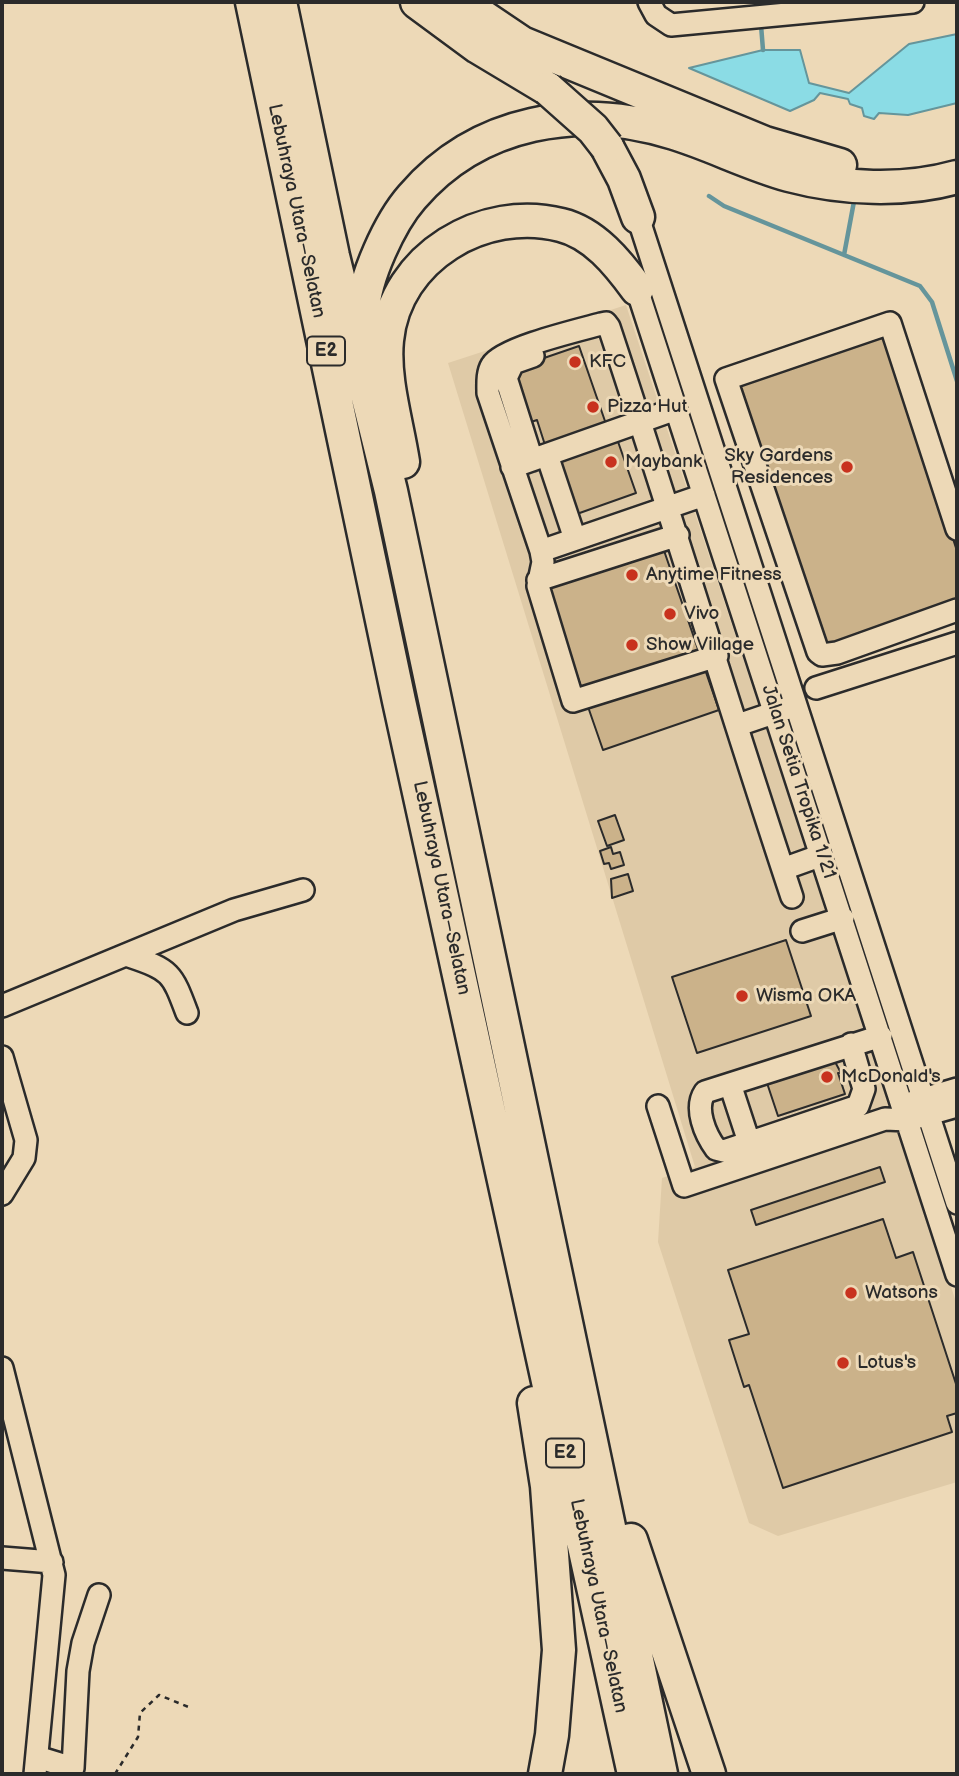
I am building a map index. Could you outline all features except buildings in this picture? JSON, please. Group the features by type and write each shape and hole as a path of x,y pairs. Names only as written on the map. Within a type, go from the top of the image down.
{"highway":[{"name":"Lebuhraya Utara–Selatan","path":"252,2 402,714 634,1774"},
{"name":"Lebuhraya Utara–Selatan","path":"280,2 333,257 391,491 586,1406 661,1774"},
{"path":"417,2 478,47 548,89 593,129 607,147 624,179 638,218"},
{"path":"461,2 522,43 753,138 807,157 853,168 888,170 925,168 957,160"},
{"path":"391,491 363,313 371,272 403,207 435,170 480,142 536,123 601,118 673,133 751,163 831,183 885,187 933,184 957,177"},
{"path":"433,690 422,567 390,384 387,340 397,303 412,277 443,246 475,228 521,219 563,225 600,246 619,264 636,289"},
{"path":"502,1166 547,1486 559,1650 552,1735 545,1774"},
{"path":"586,1406 709,1774"}],"street":[{"path":"652,8 671,25 719,11 913,2"},
{"name":"Jalan Setia Tropika 1/21","path":"638,218 940,1143 957,1203"},
{"name":"Jalan Setia Tropika 1/21","path":"636,289 843,918 957,1275"},
{"path":"717,656 573,701 538,580 542,562 541,551 488,393 490,368 498,358 547,339 606,323 609,327 717,656 792,897"},
{"path":"957,528 893,327 887,323 726,379 814,648 822,655 837,653 953,612 957,636"},
{"path":"547,339 542,352 513,363 506,378 575,539"},
{"path":"512,467 676,409"},
{"path":"541,551 704,495"},
{"path":"538,580 678,535"},
{"path":"761,593 792,582"},
{"path":"736,716 794,697 810,701 817,688 957,643"},
{"path":"783,869 822,855"},
{"path":"2,1006 129,956 234,910 303,890"},
{"path":"802,931 843,918"},
{"path":"129,956 160,968 174,978 187,1013"},
{"path":"881,1036 705,1092 699,1100 700,1110 716,1149 724,1151 759,1147 885,1119 928,1106 957,1089"},
{"path":"658,1107 684,1186 759,1147 858,1106 864,1089 851,1044"},
{"path":"2,1058 26,1140 24,1158 2,1194"},
{"path":"914,1064 942,1085 957,1089"},
{"path":"885,1119 892,1093 893,1074"},
{"path":"730,1084 759,1147"},
{"path":"928,1106 957,1108"},
{"path":"940,1143 948,1117 957,1108"},
{"path":"885,1119 905,1131 916,1144"},
{"path":"2,1368 54,1574 36,1766 73,1768 78,1671 83,1643 99,1595"},
{"path":"2,1558 52,1562"}],"path":[{"path":"115,1774 138,1737 140,1713 159,1695 191,1708"}],"shaded area":[{"path":"626,305 957,1305 957,1482 778,1536 749,1523 658,1242 662,1178 695,1167 448,363"}],"water":[{"path":"957,34 957,103 908,115 879,113 874,119 864,116 862,108 850,104 848,99 820,93 814,100 790,111 689,68 763,50 800,50 809,83 849,93 909,44"}],"waterway":[{"path":"761,25 763,50"},
{"path":"709,196 724,206 920,286 932,302 957,381"},
{"path":"844,255 855,196"}],"place":[{"name":"KFC","path":"575,362"},
{"name":"Pizza Hut","path":"593,407"},
{"name":"Maybank","path":"611,462"},
{"name":"Sky Gardens Residences","path":"847,467"},
{"name":"Anytime Fitness","path":"632,575"},
{"name":"Vivo","path":"670,614"},
{"name":"Show Village","path":"632,645"},
{"name":"Wisma OKA","path":"742,996"},
{"name":"McDonald's","path":"827,1077"},
{"name":"Watsons","path":"851,1293"},
{"name":"Lotus's","path":"843,1363"}]}
